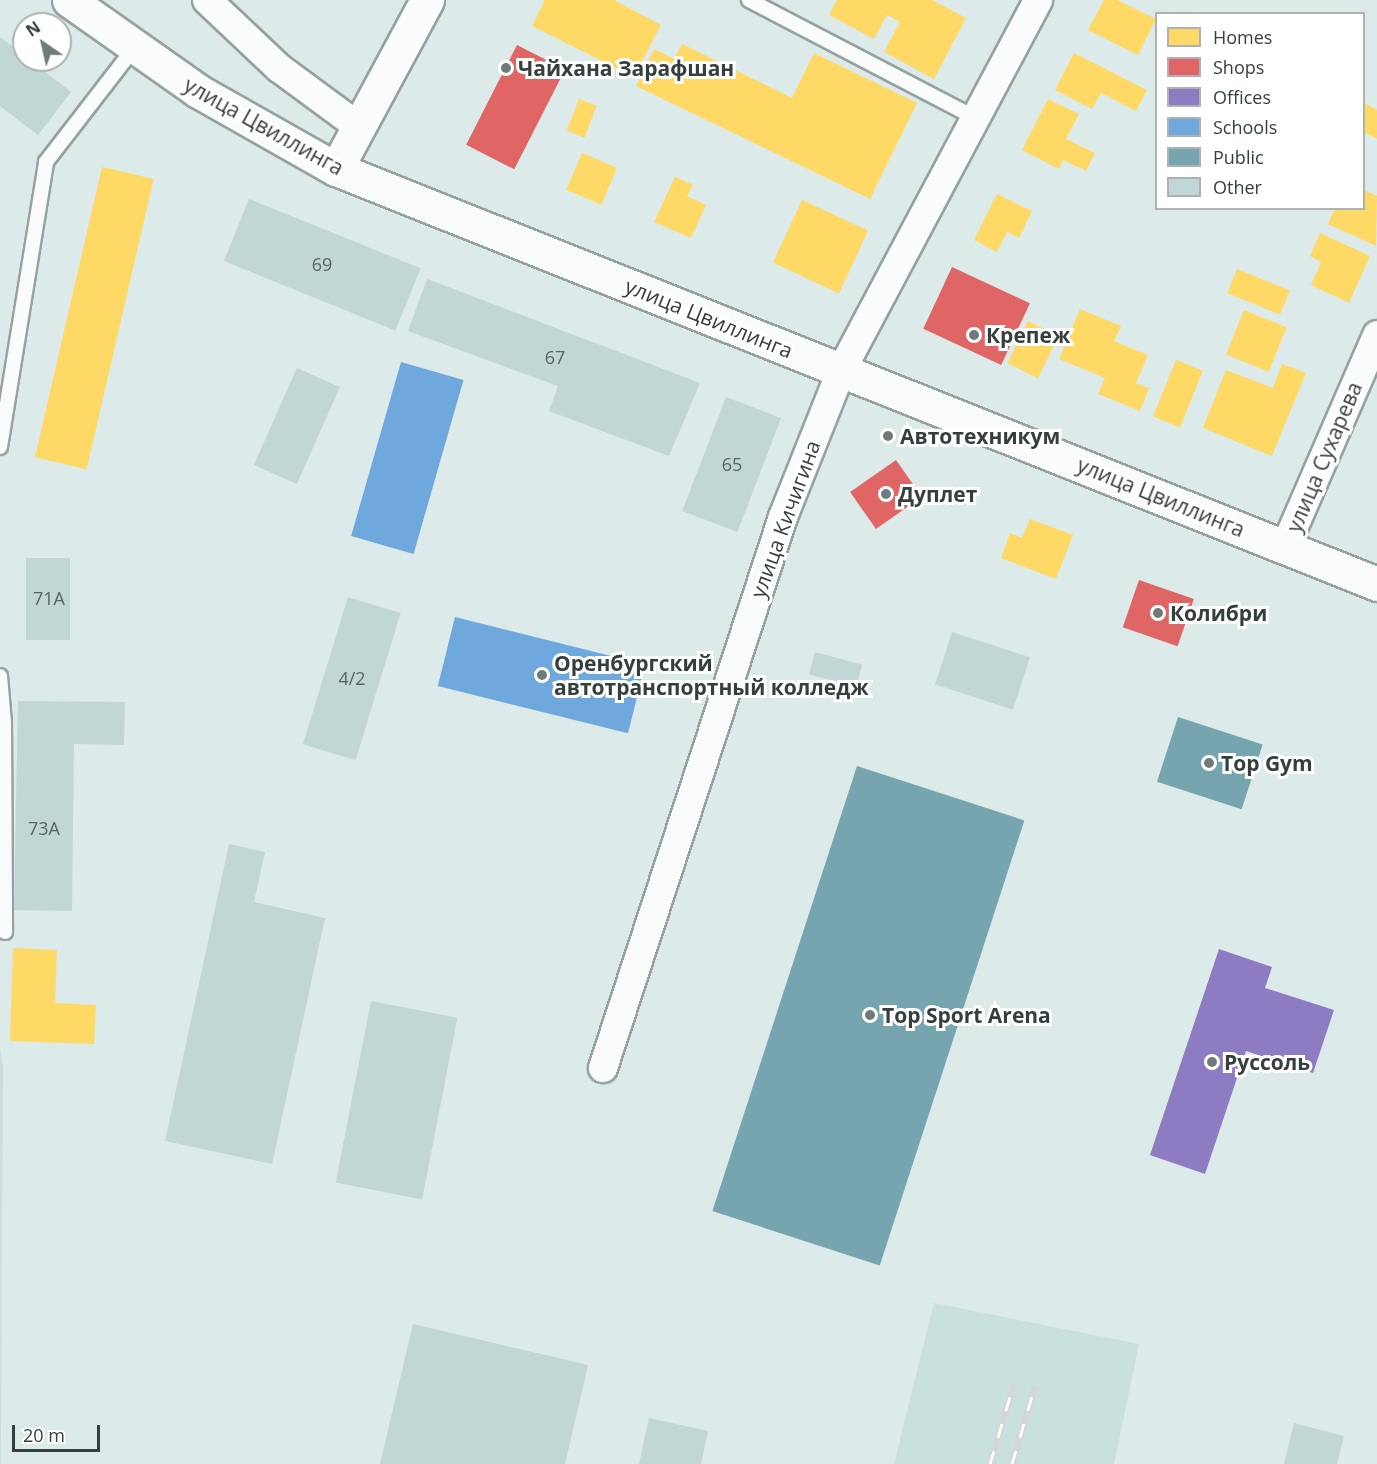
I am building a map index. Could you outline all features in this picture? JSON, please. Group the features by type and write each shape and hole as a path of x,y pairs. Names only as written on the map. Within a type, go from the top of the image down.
{"main road":[{"name":"улица Цвиллинга","path":"69,0 198,91 336,169 1377,584"},
{"path":"336,169 427,0"}],"street":[{"path":"207,0 279,68 358,127"},
{"name":"улица Кичигина","path":"603,1068 783,517 841,371 1038,0"},
{"name":"улица Сухарева","path":"1285,547 1377,335"}],"lane":[{"path":"749,0 976,118"},
{"path":"0,447 46,162 134,48"},
{"path":"0,676 4,723 5,932"}],"shaded area":[{"path":"0,1048 3,1066 1,1464 0,1464"},
{"path":"934,1303 1139,1344 1114,1464 894,1464"}],"building: Homes":[{"path":"545,0 614,0 661,25 634,77 532,26"},
{"path":"837,0 932,0 966,18 934,79 884,52 900,22 887,15 874,39 829,15"},
{"path":"1104,0 1117,0 1155,19 1138,55 1088,30"},
{"path":"682,44 792,98 814,53 917,103 870,199 636,86 654,49 674,59"},
{"path":"1074,53 1147,90 1136,111 1101,93 1092,109 1055,90"},
{"path":"579,99 597,106 585,138 567,131"},
{"path":"1048,99 1079,114 1066,139 1095,153 1086,171 1063,160 1059,169 1022,150"},
{"path":"1365,104 1377,110 1377,139 1365,133"},
{"path":"582,153 617,168 601,205 566,190"},
{"path":"102,167 154,179 87,469 35,457"},
{"path":"675,177 693,185 687,196 706,205 691,238 654,222"},
{"path":"1365,190 1377,196 1376,246 1328,224 1334,210 1365,210"},
{"path":"997,194 1032,211 1019,238 1007,232 997,252 974,240"},
{"path":"802,200 868,231 839,293 773,263"},
{"path":"1320,233 1370,256 1349,303 1311,285 1321,262 1310,256"},
{"path":"1237,269 1290,290 1280,314 1227,293"},
{"path":"1080,309 1121,326 1114,341 1148,355 1136,383 1149,388 1140,411 1098,394 1105,378 1059,359"},
{"path":"1244,310 1287,327 1269,372 1226,355"},
{"path":"1028,321 1059,336 1038,378 1007,363"},
{"path":"1176,360 1203,371 1180,427 1153,417"},
{"path":"1282,364 1306,373 1272,456 1203,428 1226,370 1273,388"},
{"path":"1030,519 1073,535 1056,579 1001,558 1010,533 1022,538"},
{"path":"13,948 57,950 55,1003 96,1005 94,1044 10,1041"}],"building: Shops":[{"path":"517,45 565,70 514,169 466,145"},
{"path":"952,267 1030,303 1001,365 923,329"},
{"name":"Дуплет","path":"896,460 922,497 876,529 850,492"},
{"name":"Колибри","path":"1139,580 1194,599 1178,646 1123,627"}],"building: Offices":[{"name":"Руссоль","path":"1219,949 1272,967 1265,988 1334,1010 1313,1073 1246,1051 1205,1174 1150,1155"}],"building: Schools":[{"path":"401,362 463,380 414,554 351,536"},
{"name":"Оренбургский автотранспортный колледж","path":"455,617 645,664 628,733 438,686"}],"building: Public":[{"name":"Top Gym","path":"1178,717 1263,745 1242,809 1157,782"},
{"name":"Top Sport Arena","path":"857,766 1024,820 880,1265 712,1211"}],"building: Other":[{"path":"0,37 12,46 12,72 45,72 71,92 38,135 0,106"},
{"path":"249,199 421,268 395,330 224,261"},
{"path":"427,279 700,383 669,456 549,411 558,386 408,331"},
{"path":"297,368 340,387 297,484 254,465"},
{"path":"726,397 781,418 737,532 682,511"},
{"path":"26,558 70,558 70,640 26,640"},
{"path":"348,597 401,613 356,760 303,744"},
{"path":"952,632 1030,657 1013,710 935,684"},
{"path":"815,652 862,665 856,687 809,674"},
{"path":"18,701 125,702 124,745 74,744 72,911 14,910"},
{"path":"229,844 265,852 254,902 325,918 272,1164 165,1141"},
{"path":"371,1001 457,1018 422,1199 336,1183"},
{"path":"413,1324 588,1365 565,1464 380,1464"},
{"path":"649,1418 708,1431 701,1464 639,1464"},
{"path":"1294,1423 1344,1436 1337,1464 1284,1464"}],"railway":[{"path":"990,1464 1014,1383"},
{"path":"1012,1464 1035,1386"}],"place":[{"name":"Чайхана Зарафшан","path":"506,68"},
{"name":"Крепеж","path":"974,335"},
{"name":"Автотехникум","path":"888,436"},
{"name":"Дуплет","path":"886,494"},
{"name":"Колибри","path":"1158,613"},
{"name":"Оренбургский автотранспортный колледж","path":"542,675"},
{"name":"Top Gym","path":"1209,763"},
{"name":"Top Sport Arena","path":"870,1015"},
{"name":"Руссоль","path":"1212,1062"}]}
